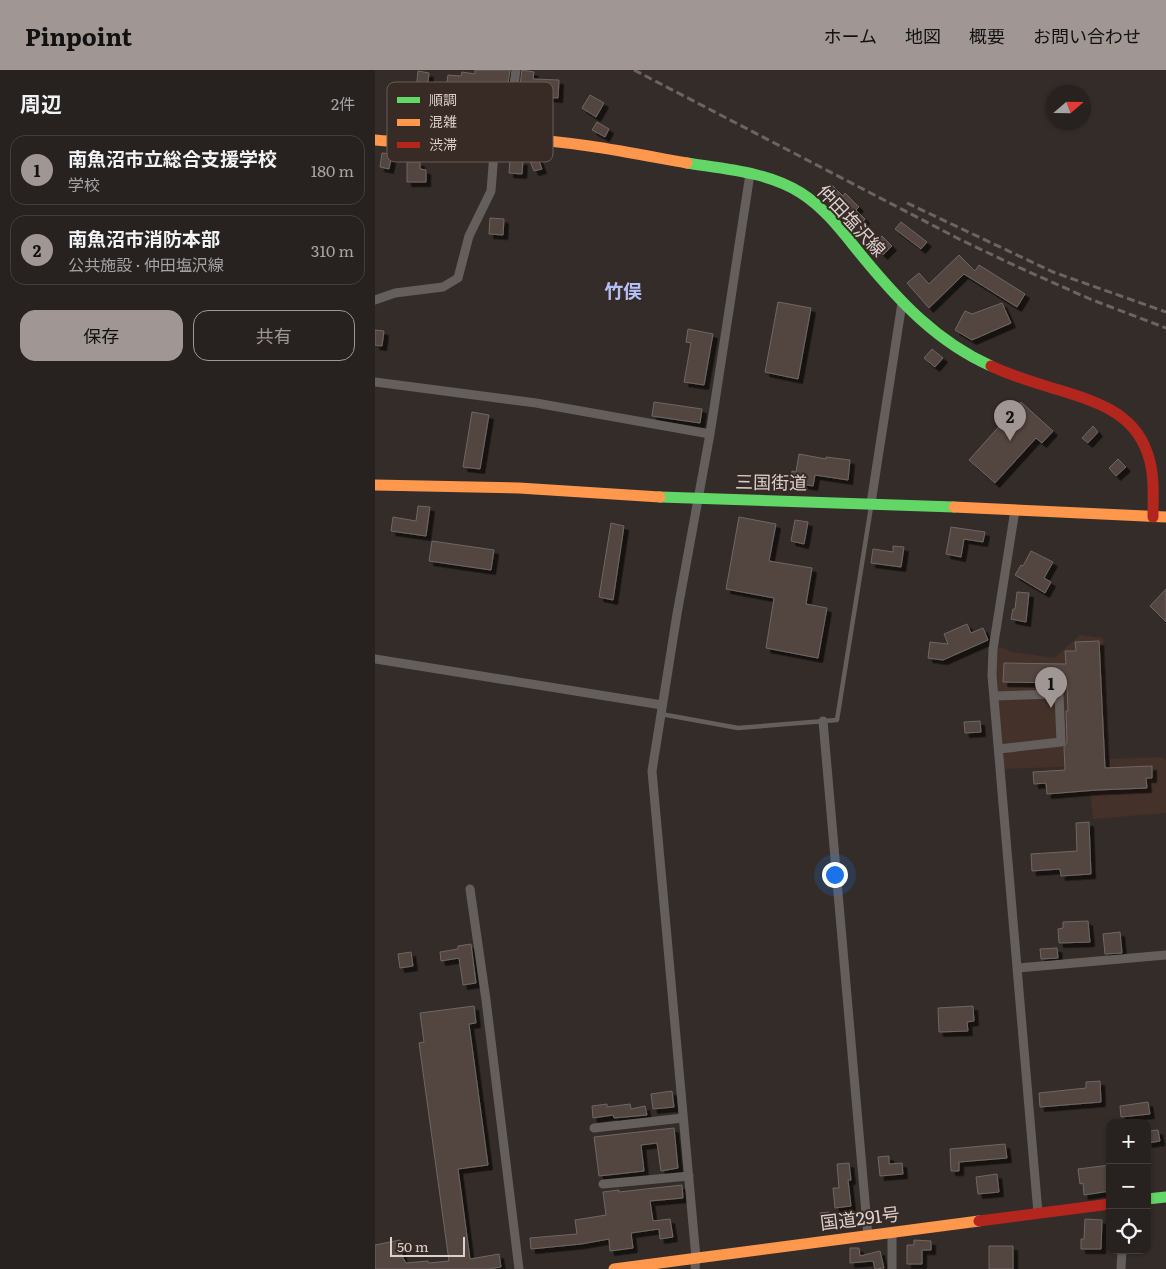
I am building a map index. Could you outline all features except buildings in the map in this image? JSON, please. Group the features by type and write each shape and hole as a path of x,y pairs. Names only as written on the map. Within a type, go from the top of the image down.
{"main road":[{"name":"仲田塩沢線","path":"553,142 579,144 750,174 784,185 801,193 827,216 902,303 930,329 959,350 985,364 1036,384 1097,402 1113,409 1127,419 1142,439 1150,460 1153,478 1153,517"},
{"name":"三国街道","path":"375,485 519,488 698,499 871,503 1166,518"},
{"path":"1151,1199 1166,1197"},
{"name":"国道291号","path":"614,1269 695,1263 868,1236 1106,1204"}],"street":[{"path":"375,300 395,293 443,288 458,278 469,236 491,191 493,162"},
{"path":"695,1263 689,1176 652,770 677,614 710,434 750,174"},
{"path":"871,503 902,303"},
{"path":"375,382 536,403 710,434"},
{"path":"1015,510 993,649 992,675 1038,1213"},
{"path":"375,659 662,709"},
{"path":"994,696 1059,694 1061,742 999,748"},
{"path":"823,721 868,1236"},
{"path":"470,889 486,1000 519,1269"},
{"path":"1018,968 1166,955"},
{"path":"594,1128 683,1118"},
{"path":"603,1184 689,1176"},
{"path":"891,1269 892,1233"},
{"path":"1121,1269 1122,1254"}],"lane":[{"path":"662,709 738,728 837,720 871,503"}],"shaded area":[{"path":"1080,635 1103,638 1110,759 1161,757 1166,760 1166,813 1093,819 1087,766 1000,769 993,649 1001,647 1012,652 1054,658"}],"railway":[{"path":"634,70 961,240 1090,299 1166,328"},
{"path":"907,203 1053,272 1166,312"}],"traffic: fast":[{"path":"687,163 775,180 810,199 841,230 890,289 920,319 953,345 991,366"},
{"path":"660,497 954,507"},
{"path":"1151,1199 1166,1197"}],"traffic: slow":[{"path":"375,140 387,141"},
{"path":"553,141 687,163"},
{"path":"375,485 519,488 660,497"},
{"path":"954,507 1166,517"},
{"path":"614,1269 979,1221"}],"traffic: jam":[{"path":"991,366 1020,378 1079,396 1107,408 1131,425 1140,437 1150,460 1153,484 1153,517"},
{"path":"979,1221 1106,1205"}],"place":[{"name":"南魚沼市消防本部","path":"1010,441"},
{"name":"南魚沼市立総合支援学校","path":"1051,708"}],"district":[{"name":"竹俣","path":"623,291"}]}
